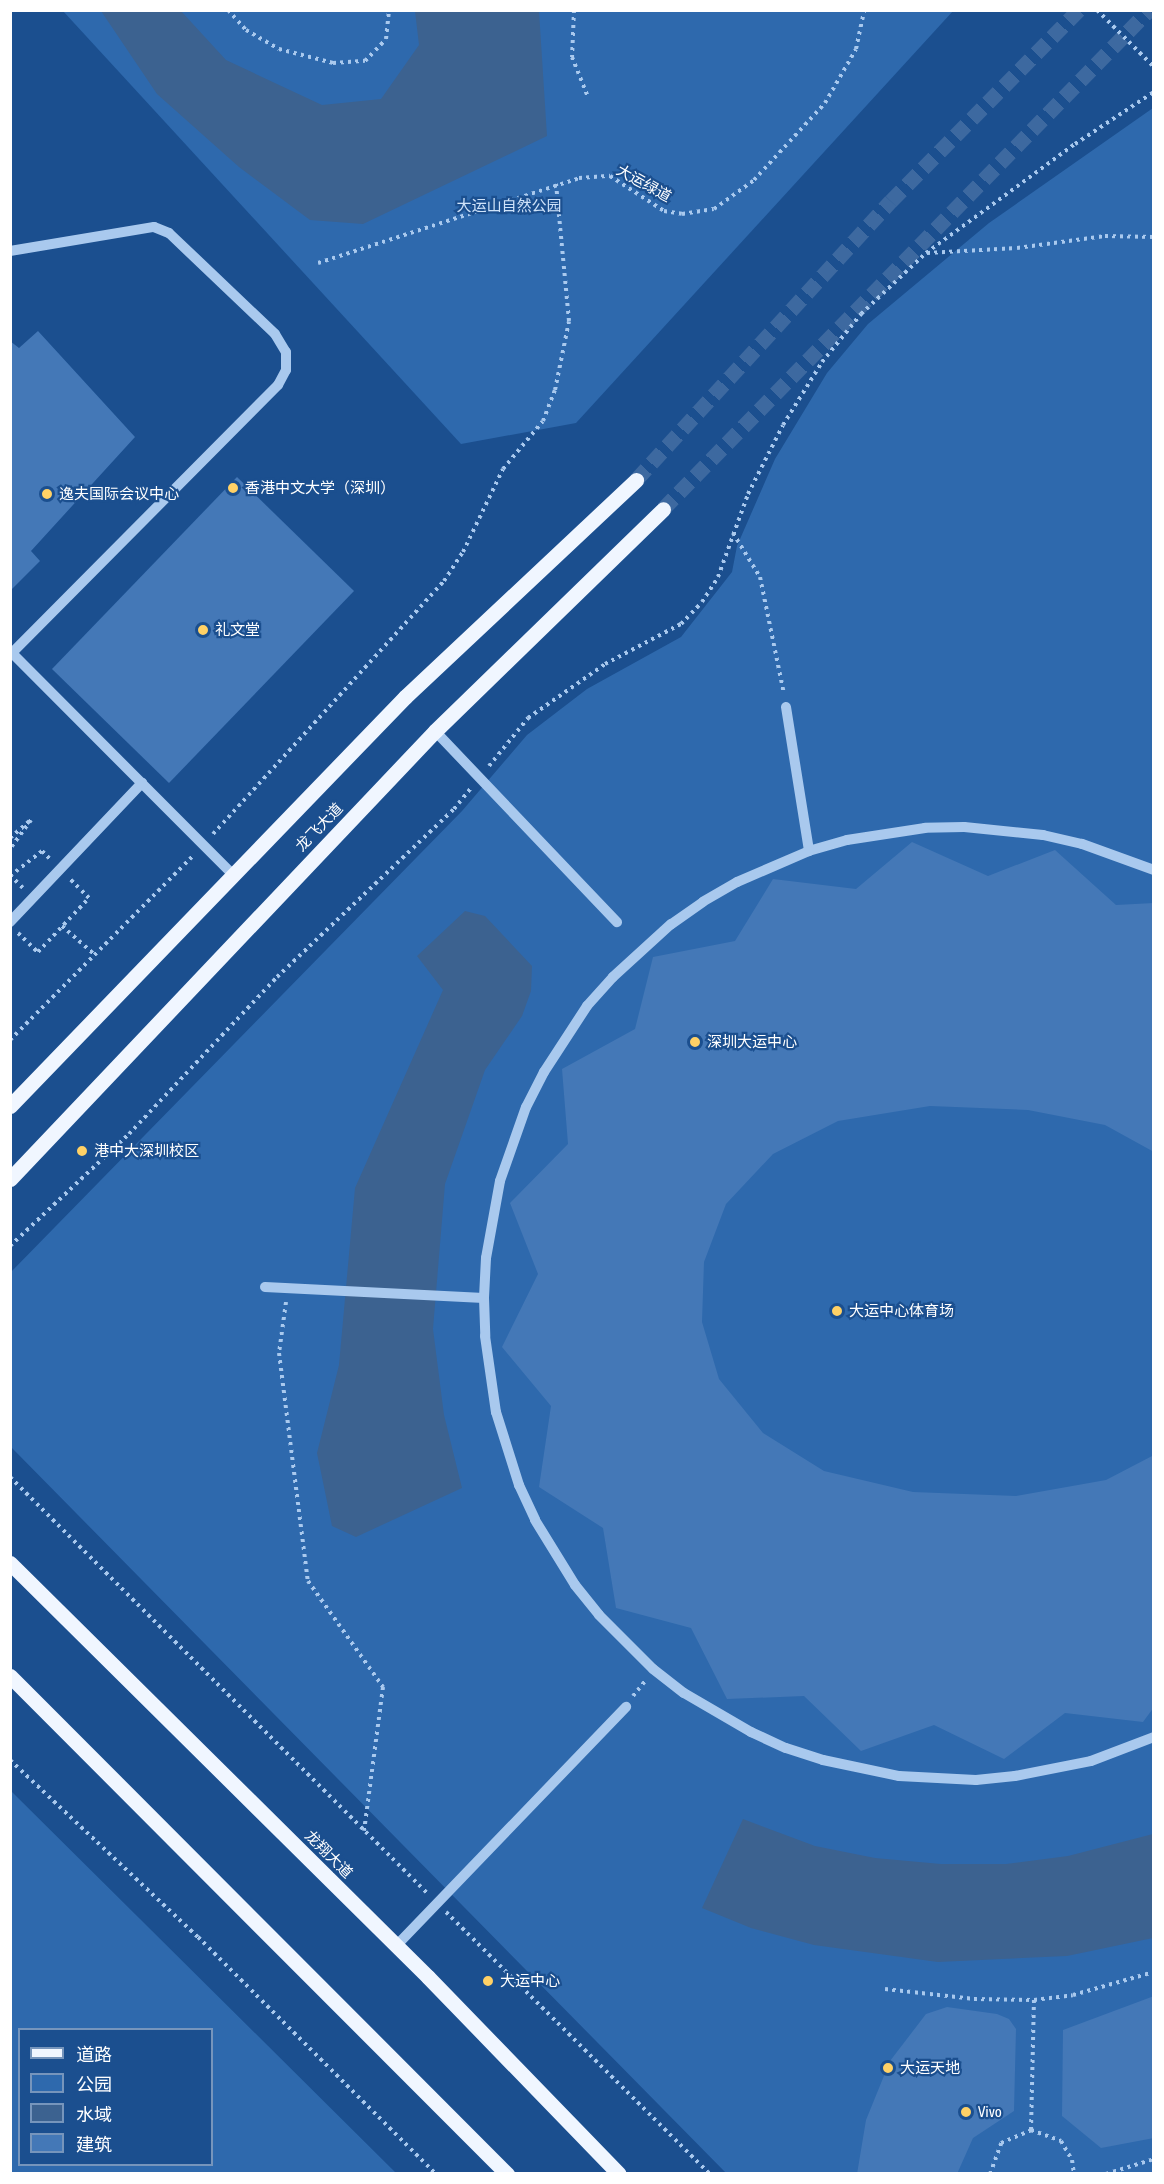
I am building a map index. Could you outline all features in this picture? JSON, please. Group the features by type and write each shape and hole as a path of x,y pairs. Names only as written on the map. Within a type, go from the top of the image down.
{"main road":[{"name":"龙飞大道","path":"10,1106 405,697 636,480"},
{"name":"龙飞大道","path":"10,1179 435,731 663,509"},
{"name":"龙翔大道","path":"10,1563 396,1946 619,2174"},
{"path":"10,1676 507,2174"}],"street":[{"path":"10,251 154,227 169,233 275,334 286,352 286,370 278,385 11,652 233,875"},
{"path":"786,707 809,851"},
{"path":"435,731 617,922"},
{"path":"10,924 141,783"},
{"path":"1154,870 1072,842 964,827 885,833 809,851 737,882 671,924 613,977 581,1014 544,1072 511,1143 491,1219 484,1298 489,1374 506,1449 519,1485 549,1545 575,1585 653,1669 717,1714 759,1736 823,1761 899,1776 947,1780 1015,1776 1091,1761 1154,1737"},
{"path":"265,1287 484,1298"},
{"path":"396,1946 626,1707"}],"path":[{"path":"228,10 246,30 279,49 333,63 365,61 386,39 389,10"},
{"path":"574,10 572,57 588,97"},
{"name":"大运绿道","path":"318,263 556,184 610,176 649,203 682,214 714,209 734,198 831,95 856,49 864,10"},
{"path":"1097,10 1154,67"},
{"path":"10,1246 129,1134 278,977 454,810 528,718 605,664 681,624 718,577 733,533 783,425 822,362 861,314 926,253 1075,144 1154,92"},
{"path":"224,823 444,581 463,552 503,470 547,414 569,321 556,184"},
{"path":"926,253 1017,248 1105,236 1154,237"},
{"path":"733,533 760,577 786,707"},
{"path":"10,838 32,820 10,849"},
{"path":"10,876 42,851 89,898 38,952 10,924"},
{"path":"10,1040 188,862"},
{"path":"62,926 94,956"},
{"path":"288,1289 279,1353 308,1581 383,1687 364,1831"},
{"path":"10,1477 710,2174"},
{"path":"626,1707 653,1669"},
{"path":"10,1760 198,1937 436,2174"},
{"path":"885,1989 974,1999 1034,2000 1073,1995 1154,1972"},
{"path":"1030,2130 1034,2000"},
{"path":"990,2174 1001,2143 1030,2130 1061,2141 1072,2160 1074,2174"},
{"path":"1106,2174 1154,2159"}],"green space":[{"name":"大运山自然公园","path":"63,11 953,11 576,423 461,444"},
{"name":"深圳大运中心","path":"1153,108 1153,2173 726,2173 11,1447 10,1273 462,811 527,735 587,689 681,637 732,572 737,546 775,459 827,373 868,324 989,223"},
{"path":"11,1791 396,2173 11,2173"}],"water":[{"path":"101,11 181,11 226,60 322,105 381,99 419,45 415,11 539,11 547,136 363,224 310,220 239,167 157,94"},
{"path":"465,911 485,916 532,966 531,991 522,1016 485,1070 445,1184 433,1329 444,1415 462,1488 356,1537 332,1526 317,1453 339,1365 355,1188 443,990 417,956"},
{"path":"743,1819 815,1846 875,1858 941,1864 1006,1864 1068,1856 1153,1834 1153,1938 1067,1956 938,1962 814,1945 751,1928 702,1908"}],"building":[{"name":"逸夫国际会议中心","path":"38,331 135,437 31,551 40,561 10,591 10,341 19,348"},
{"name":"礼文堂","path":"237,477 354,591 169,783 52,669"},
{"name":"大运中心体育场","path":"912,842 988,876 1055,850 1116,905 1154,903 1154,1152 1105,1125 1028,1110 930,1106 838,1121 773,1154 726,1204 704,1262 702,1322 719,1379 763,1433 824,1471 913,1492 1016,1496 1106,1480 1154,1455 1154,1707 1143,1722 1065,1713 1004,1759 934,1725 861,1751 804,1696 727,1699 691,1628 616,1608 603,1528 539,1487 551,1406 502,1347 538,1274 510,1203 568,1144 562,1069 635,1029 653,957 735,941 773,879 856,889"},
{"path":"1154,1996 1154,2138 1101,2148 1062,2116 1063,2030"},
{"path":"947,2007 997,2014 1009,2019 1016,2029 1014,2111 973,2138 957,2174 857,2174 866,2120 890,2061 926,2014"}],"tunnel":[{"path":"636,480 891,201 1079,10"},
{"path":"663,509 1149,10"}],"place":[{"name":"香港中文大学（深圳）","path":"233,488"},
{"name":"逸夫国际会议中心","path":"47,494"},
{"name":"礼文堂","path":"203,630"},
{"name":"深圳大运中心","path":"695,1042"},
{"name":"港中大深圳校区","path":"82,1151"},
{"name":"大运中心体育场","path":"837,1311"},
{"name":"大运中心","path":"488,1981"},
{"name":"大运天地","path":"888,2068"},
{"name":"Vivo","path":"966,2112"}]}
